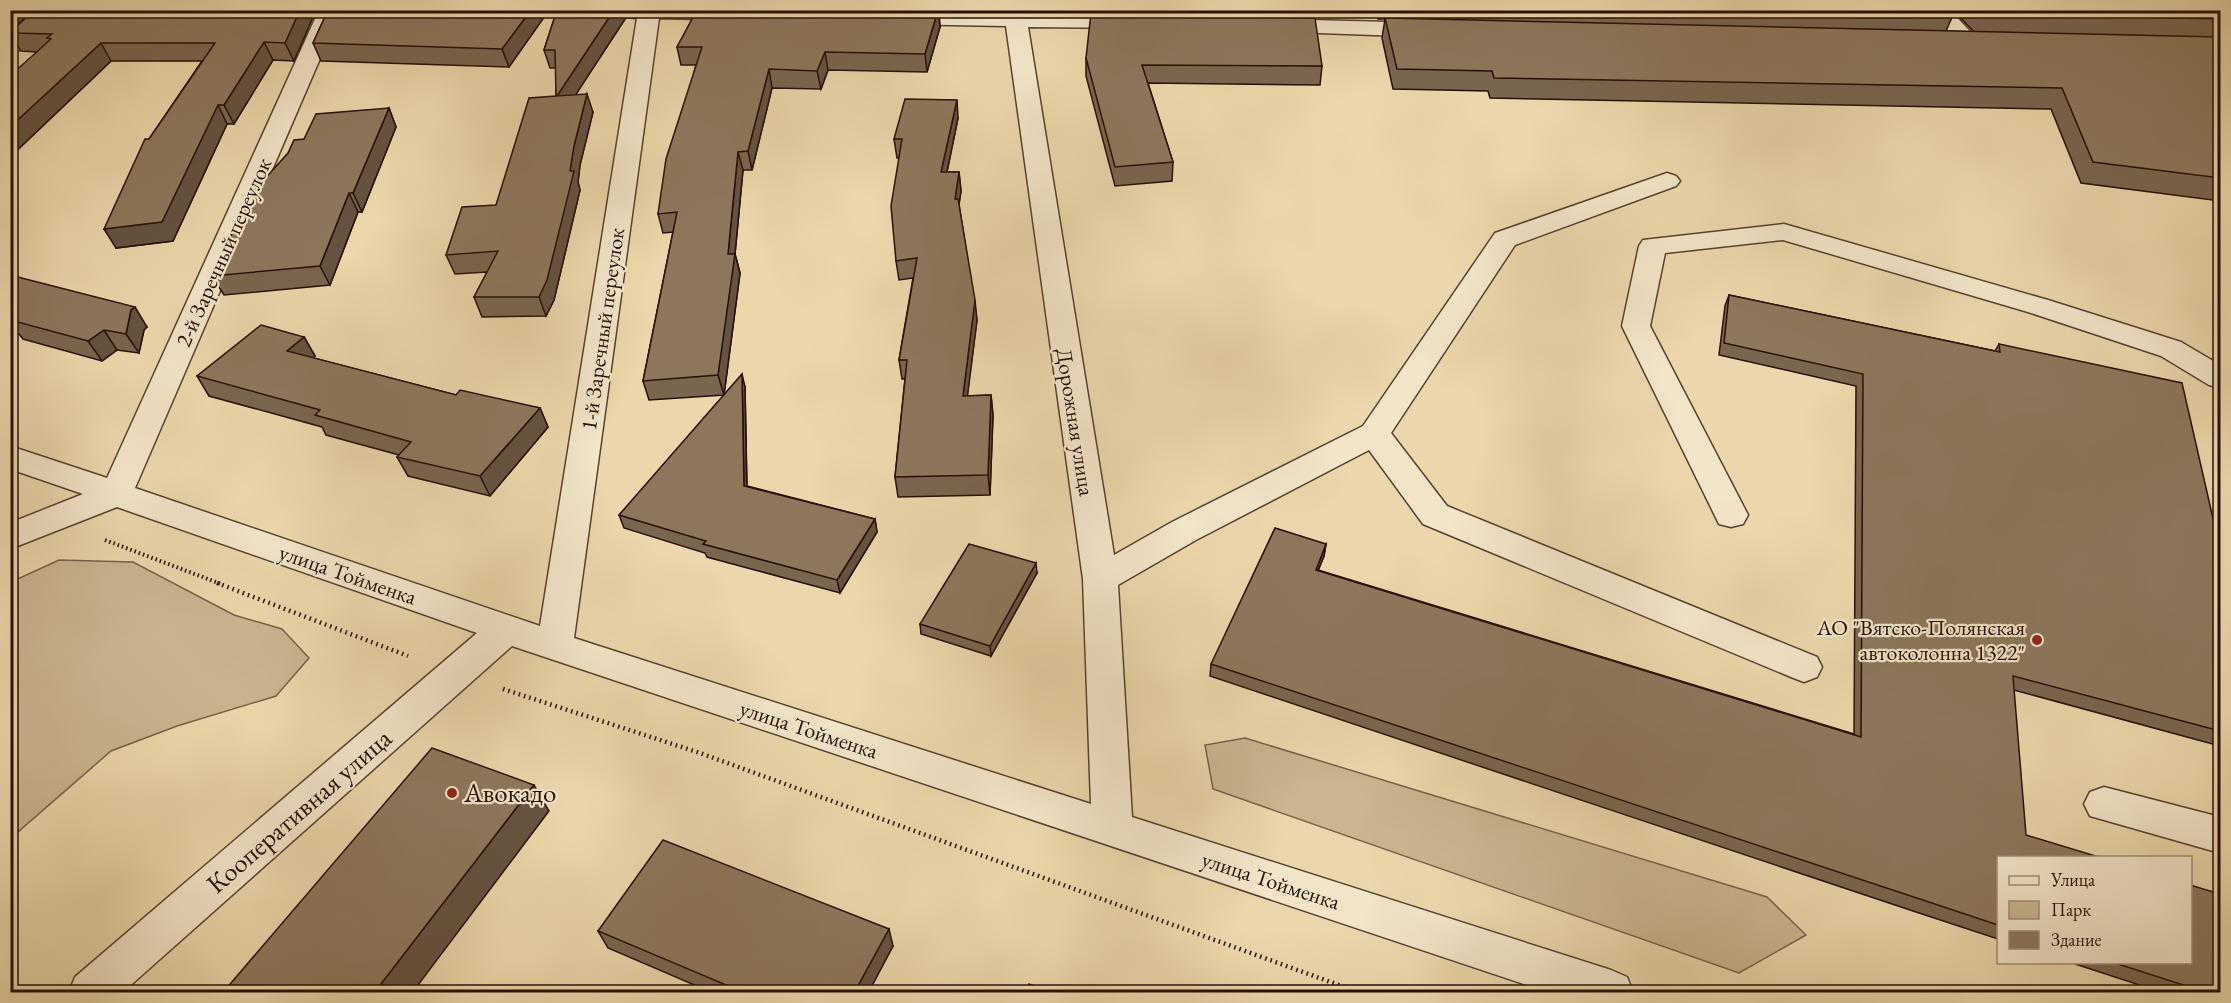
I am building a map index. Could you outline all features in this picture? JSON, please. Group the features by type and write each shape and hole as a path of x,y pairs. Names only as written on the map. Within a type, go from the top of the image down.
{"street":[{"path":"10,46 51,10"},
{"name":"2-й Заречный переулок","path":"116,494 330,10"},
{"path":"600,10 767,14"},
{"path":"1937,10 1969,42"},
{"name":"1-й Заречный переулок","path":"555,646 649,12"},
{"path":"874,16 1158,23"},
{"name":"Дорожная улица","path":"1016,20 1100,579 1112,827"},
{"path":"1253,25 1454,30"},
{"path":"1936,42 1993,42"},
{"path":"1100,579 1184,531 1374,434 1505,239 1667,181"},
{"path":"1731,515 1636,326 1653,246 1784,232 2038,306 2171,349 2220,378"},
{"path":"1374,434 1435,515 1804,668"},
{"name":"улица Тойменка","path":"10,457 555,646 1112,827 1611,993"},
{"path":"10,537 116,494"},
{"name":"Кооперативная улица","path":"91,993 507,629"},
{"path":"2104,804 2220,835"}],"path":[{"path":"53,520 455,674 697,752 1358,993"}],"green space":[{"path":"59,560 133,562 234,615 282,629 309,658 276,696 177,726 111,751 11,838 11,582"},
{"path":"1245,738 1767,897 1806,935 1739,973 1213,789 1205,745"}],"building":[{"path":"34,10 300,10 285,43 264,42 224,105 218,105 162,222 104,229 145,139 149,139 215,43 101,43 10,127 10,76 51,39 47,38 52,34 10,33"},
{"path":"328,10 531,10 502,49 313,43"},
{"path":"557,10 614,10 557,96 587,94 574,146 570,171 574,171 547,280 539,297 474,297 498,251 446,255 462,207 496,205 529,98 556,96 555,50 544,50"},
{"path":"697,10 938,10 925,54 825,52 817,71 769,69 748,151 738,152 728,254 735,254 718,375 643,381 677,212 658,214 666,159 702,47 677,47"},
{"path":"1843,10 1951,10 1954,13"},
{"path":"1982,10 2220,10 2220,19 1985,14"},
{"path":"1091,13 1315,18 1322,66 1142,65 1173,162 1115,167 1086,58"},
{"path":"1385,18 2220,37 2220,178 2093,162 2062,88 1494,78 1492,71 1397,69"},
{"path":"905,99 957,100 941,172 959,172 955,199 958,199 975,300 963,396 991,395 988,475 895,477 907,360 899,360 917,258 896,261 891,206 902,139 894,139"},
{"path":"389,108 353,193 349,193 320,266 212,276 250,195 288,153 294,140 304,139 316,114"},
{"path":"10,275 135,307 131,310 126,334 104,330 88,341 10,320 13,316 10,315"},
{"path":"1729,295 2000,352 1999,344 2182,383 2220,549 2220,731 2013,676 2026,835 2095,856 1997,856 1997,925 1211,664 1275,528 1326,544 1316,570 1861,737 1863,374 1724,343"},
{"path":"261,325 304,337 287,351 456,395 460,390 540,408 480,476 397,457 411,442 315,415 320,410 197,376"},
{"path":"742,374 744,486 875,519 837,580 703,544 706,541 619,515"},
{"path":"969,544 1036,563 990,646 920,624"},
{"path":"432,748 534,785 374,993 232,993 225,990"},
{"path":"663,840 889,929 854,993 745,993 598,931"},
{"path":"2192,886 2220,894 2220,993 2208,993 2118,964 2192,964"},
{"path":"1029,984 1051,993 1026,993"}],"place":[{"name":"АО \"Вятско-Полянская автоколонна 1322\"","path":"2037,640"},
{"name":"Авокадо","path":"452,793"}]}
